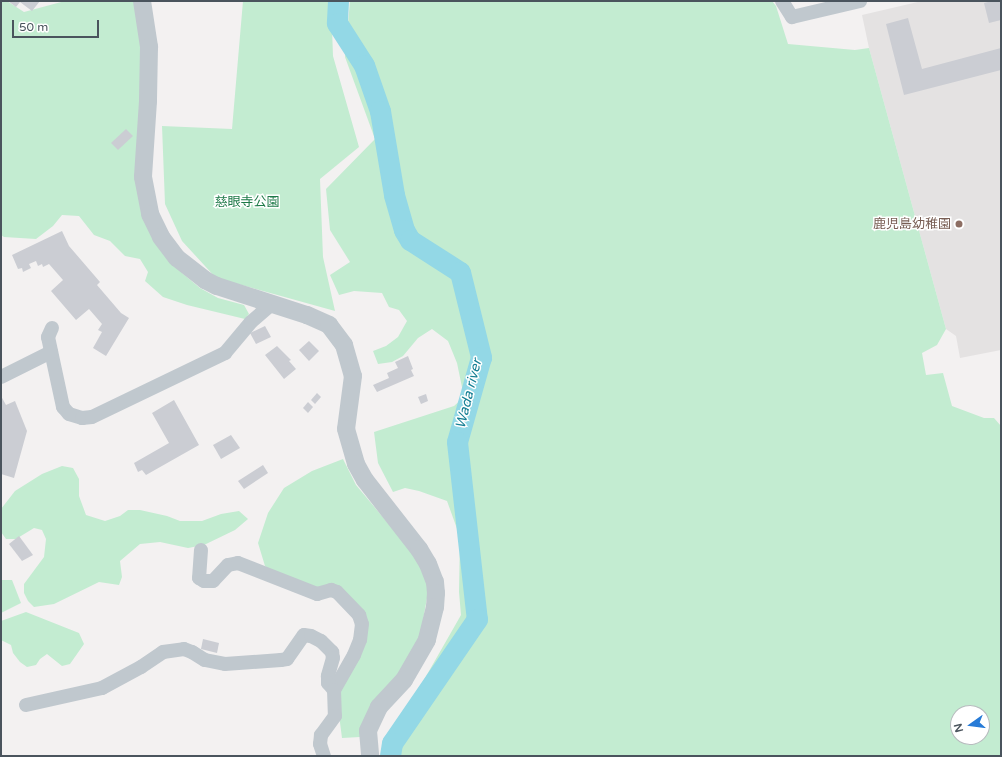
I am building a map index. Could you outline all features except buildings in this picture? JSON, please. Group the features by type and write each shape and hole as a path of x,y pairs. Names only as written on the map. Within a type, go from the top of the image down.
{"street":[{"path":"142,1 149,47 148,101 143,177 150,214 168,248 193,272 217,286 307,315 329,325 344,345 353,376 346,429 356,464 365,480 419,549 428,564 435,582 435,607 427,640 404,680 379,707 368,731 370,756"},
{"path":"782,1 792,17 860,1"},
{"path":"52,328 48,337 63,407 69,414 82,418 92,416 225,353 251,322 272,304"},
{"path":"1,377 51,352"},
{"path":"200,550 199,578 204,581 212,581 228,565 238,563 317,594 331,590 337,592 359,615 362,624 360,640 354,655 334,690 335,716 321,735 320,744 324,756"},
{"path":"26,705 102,688 140,667 163,652 188,650 205,660 225,664 287,659 304,635 321,641 332,652 333,658 328,676 328,683 334,690"}],"shaded area":[{"name":"鹿児島幼稚園","path":"922,1 1001,1 1001,350 960,358 956,336 946,329 869,48 862,15"}],"green space":[{"path":"1,1 7,1 24,12 65,1 134,1 143,46 137,165 182,273 200,288 218,298 244,305 249,314 245,319 187,305 163,297 145,281 148,272 140,259 125,256 110,241 94,235 79,216 62,215 53,226 36,239 4,237 1,235"},
{"name":"慈眼寺公園","path":"243,1 331,1 333,56 359,147 320,179 323,257 335,311 216,278 182,241 165,204 162,126 232,129"},
{"path":"350,1 772,1 776,6 788,44 855,50 869,48 946,329 937,345 922,353 926,375 943,373 952,406 984,418 994,418 1001,426 1001,756 384,756 390,730 413,699 461,615 459,592 460,537 447,501 419,491 405,488 393,492 378,463 374,432 454,406 464,397 457,363 448,341 432,329 418,338 403,356 392,362 378,364 373,351 386,346 398,337 407,321 399,310 389,307 382,293 354,291 339,295 330,275 350,262 330,230 326,189 375,139 345,57"},
{"path":"343,459 356,485 422,564 429,587 420,637 360,737 342,738 339,715 339,689 361,648 360,612 322,590 284,578 265,566 258,543 268,513 284,488 312,471"},
{"path":"62,466 73,468 79,479 79,496 86,515 105,521 120,516 128,510 140,510 167,516 180,521 202,521 221,514 239,511 248,519 235,530 204,545 188,548 160,542 140,544 120,561 122,577 119,585 99,582 54,604 34,607 28,601 24,593 24,584 44,557 46,539 42,530 34,528 16,539 6,539 1,532 1,509 15,491 42,474"},
{"path":"1,580 12,580 21,603 1,613"},
{"path":"26,612 79,633 84,644 70,664 62,666 47,654 40,659 36,665 27,667 20,662 13,653 11,645 1,640 1,621"}],"waterway":[{"name":"Wada river","path":"338,1 337,23 364,65 380,111 394,195 404,230 410,240 460,272 481,357 457,442 477,619 392,743 390,756"}],"place":[{"name":"鹿児島幼稚園","path":"959,224"}]}
